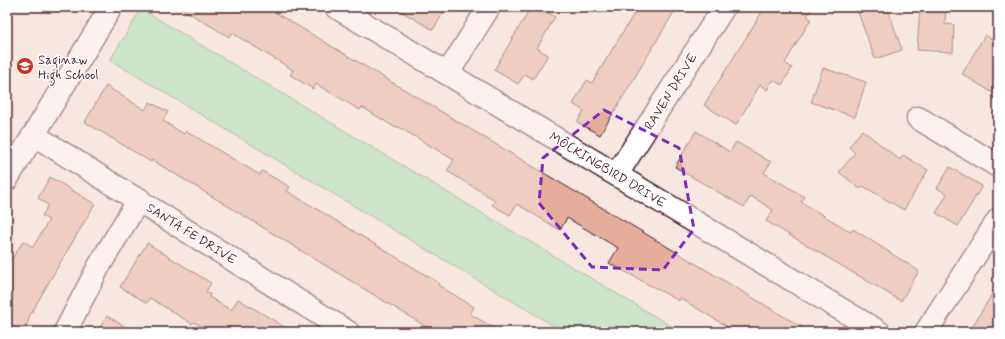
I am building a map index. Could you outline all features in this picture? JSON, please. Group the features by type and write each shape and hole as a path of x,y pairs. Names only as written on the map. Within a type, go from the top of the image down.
{"street":[{"path":"7,179 111,7"},
{"name":"MOCKINGBIRD DRIVE","path":"336,7 879,332"},
{"path":"448,73 489,7"},
{"name":"RAVEN DRIVE","path":"617,174 724,7"},
{"path":"918,118 998,166"},
{"name":"SANTA FE DRIVE","path":"34,135 348,332"},
{"path":"65,332 99,266 139,200"},
{"path":"926,332 998,220"}],"highlighted area":[{"path":"604,110 679,148 694,229 663,270 592,267 539,203 543,158"}],"green space":[{"path":"141,9 681,332 564,332 110,60"}],"building":[{"path":"179,7 266,7 810,332 736,332 680,298 679,301 609,263 618,248 567,218 560,230 517,204 510,215 492,205 495,200 447,171 454,160 397,126 396,128 362,107 360,110 316,84 313,89 290,75 293,70 232,33 229,37"},
{"path":"394,7 447,7 433,30"},
{"path":"531,7 539,7 555,17 537,48 548,55 533,79 525,74 518,84 494,70"},
{"path":"638,7 677,7 600,135 577,122 584,111 573,104 587,80 592,83"},
{"path":"765,7 813,7 807,16 811,19 785,63 792,68 782,85 773,80 767,90 760,85 736,125 704,105"},
{"path":"856,7 887,7 902,50 875,59"},
{"path":"920,7 946,7 945,24 954,25 953,52 917,50"},
{"path":"985,35 998,43 998,96 962,74"},
{"path":"823,68 866,82 855,117 811,102"},
{"path":"106,86 145,110 150,102 168,112 163,121 184,134 186,131 260,175 262,171 290,187 287,191 439,283 438,285 474,307 470,314 501,332 435,332 152,160 151,162 85,122"},
{"path":"862,130 900,160 903,155 928,170 904,210 863,186 860,189 839,172 855,153 849,147"},
{"path":"696,131 730,152 736,142 771,162 764,173 805,197 801,202 851,232 853,229 919,271 901,301 766,221 773,210 751,196 744,207 675,167"},
{"path":"950,167 982,186 958,226 936,213 947,194 937,188"},
{"path":"50,177 95,204 28,319 29,320 23,332 7,332 7,256 12,259 23,241 33,247 49,220 42,216 48,205 38,198"},
{"path":"147,243 211,283 206,292 210,294 209,297 231,310 238,299 293,332 211,332 194,322 192,324 150,298 147,303 120,287"},
{"path":"998,284 998,332 969,332 986,304"},
{"path":"107,316 134,332 97,332"}],"place":[{"name":"Saginaw High School","path":"25,66"}]}
